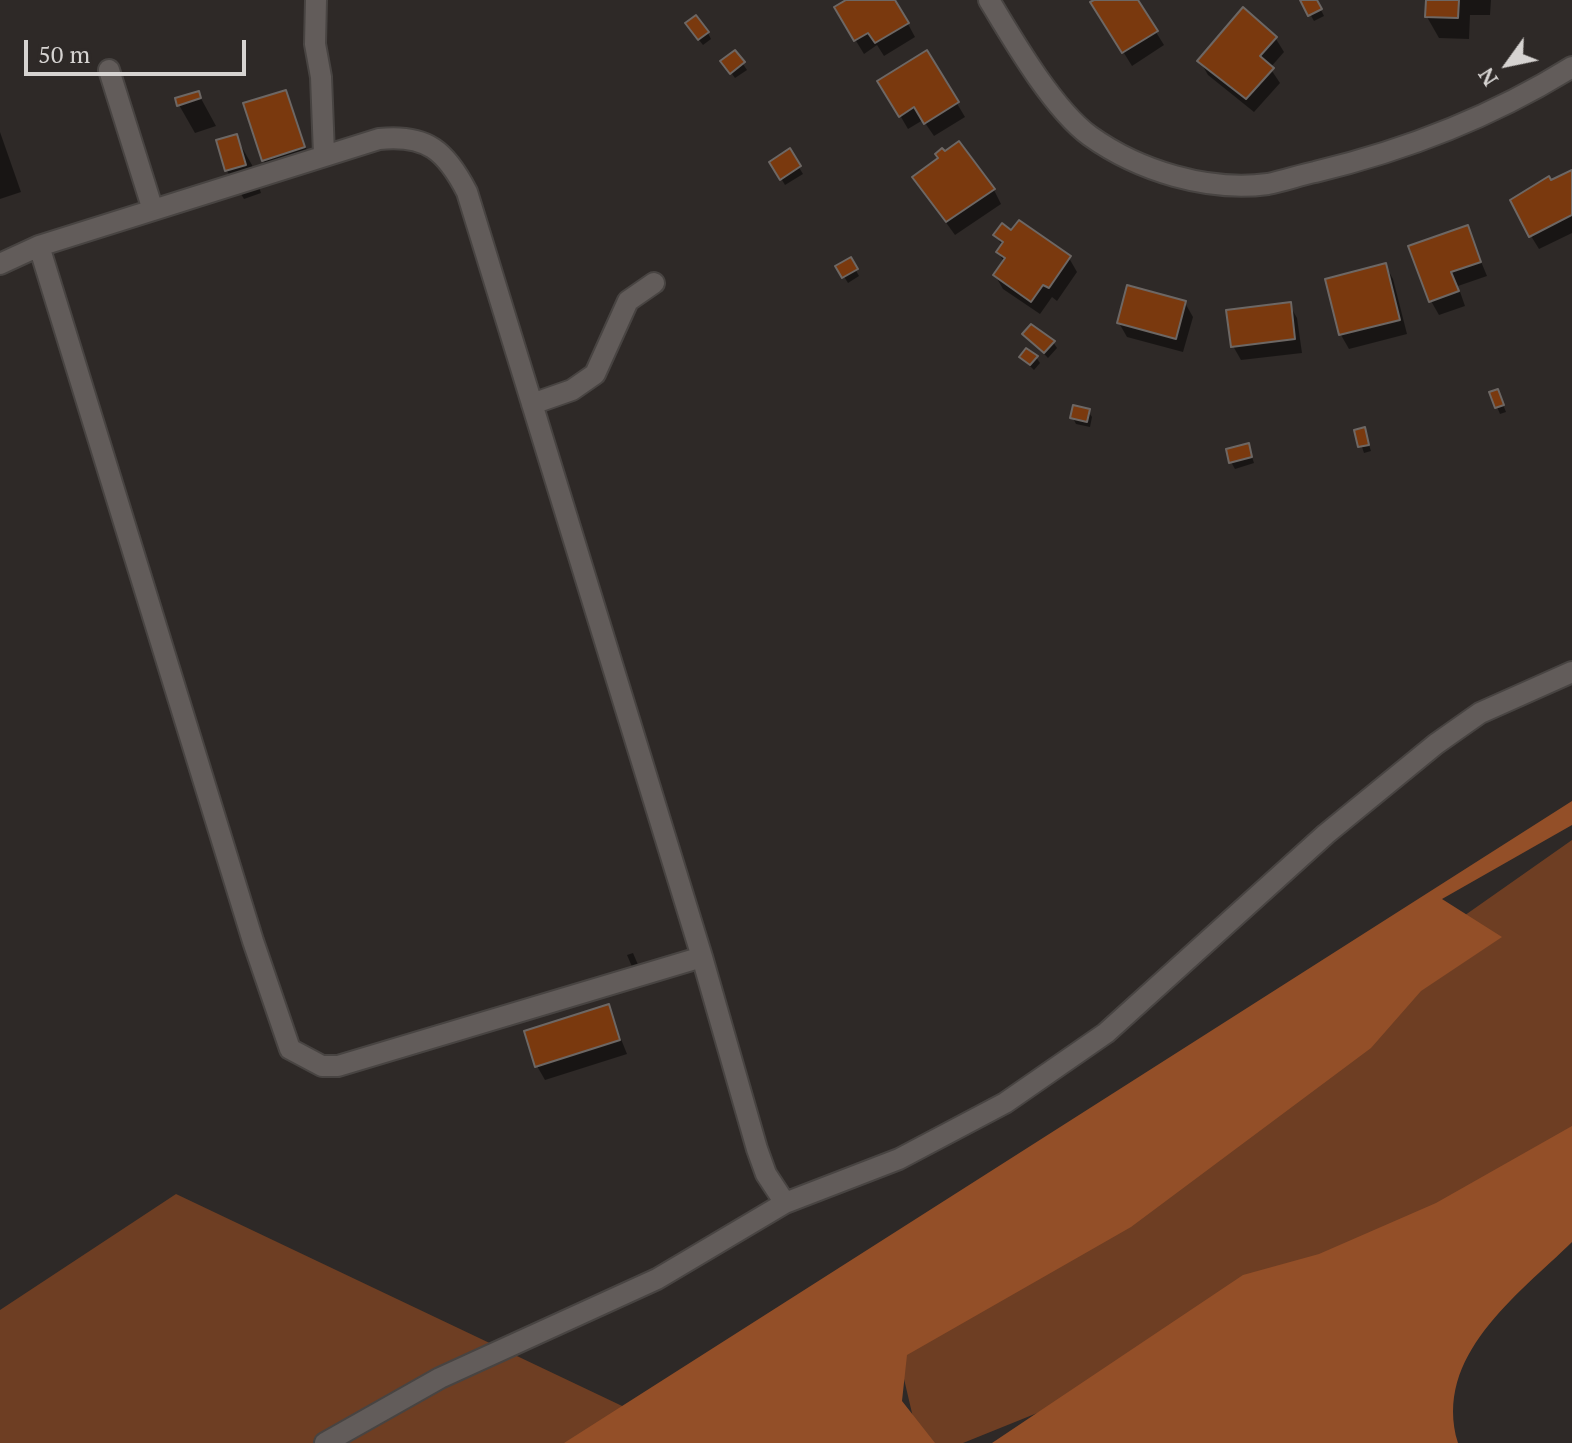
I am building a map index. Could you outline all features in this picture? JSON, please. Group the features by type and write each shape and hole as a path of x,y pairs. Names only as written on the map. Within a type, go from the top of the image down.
{"street":[{"path":"316,0 315,44 321,77 324,154"},
{"path":"989,0 1053,96 1088,135 1130,160 1164,174 1203,182 1267,184 1371,160 1445,133 1524,97 1572,67"},
{"path":"109,70 152,207"},
{"path":"0,264 39,246 152,207 324,154 400,136 416,138 445,157 467,192 702,957 757,1149 766,1174 785,1203"},
{"path":"39,246 253,941 290,1049 322,1066 338,1066 702,957"},
{"path":"532,404 572,390 595,374 628,301 654,283"},
{"path":"325,1443 440,1378 657,1279 785,1203 899,1159 1005,1103 1106,1033 1326,834 1436,744 1480,713 1572,672"}],"shaded area":[{"path":"1572,801 1572,825 1442,899 1502,937 1421,991 1371,1048 1131,1227 907,1355 902,1401 935,1443 564,1443"},
{"path":"1572,840 1572,1197 963,1443 919,1443 890,1319"},
{"path":"1572,1126 1572,1242 1505,1306 1468,1355 1457,1382 1453,1412 1458,1443 992,1443 1243,1275 1319,1254 1436,1203"},
{"path":"176,1194 700,1443 0,1443 0,1310"}],"building":[{"path":"846,0 895,0 909,23 875,43 868,33 854,41 834,7"},
{"path":"1138,0 1158,31 1122,53 1090,2"},
{"path":"1300,0 1317,0 1322,9 1308,16"},
{"path":"1426,0 1459,0 1458,18 1425,17"},
{"path":"1243,7 1277,37 1260,56 1274,68 1246,99 1197,61"},
{"path":"696,15 709,32 698,40 685,23"},
{"path":"735,50 745,62 730,74 720,61"},
{"path":"927,50 959,102 924,124 914,107 899,117 877,81"},
{"path":"286,90 305,147 262,161 243,103"},
{"path":"199,91 201,98 177,106 175,98"},
{"path":"237,134 246,165 225,171 216,140"},
{"path":"959,141 995,189 946,222 912,177 938,158 935,154 942,148 945,151"},
{"path":"790,148 801,166 780,180 769,162"},
{"path":"1572,170 1572,215 1529,237 1510,200 1549,176 1551,180"},
{"path":"1019,220 1071,256 1049,288 1043,285 1031,302 993,275 1005,258 996,252 1003,242 993,235 1002,223 1011,230"},
{"path":"1468,225 1481,262 1451,272 1459,291 1429,302 1408,246"},
{"path":"851,257 858,269 842,278 835,266"},
{"path":"1386,263 1400,320 1339,335 1325,279"},
{"path":"1127,285 1186,301 1176,339 1117,323"},
{"path":"1291,302 1295,339 1231,347 1226,310"},
{"path":"1031,324 1055,341 1044,353 1022,334"},
{"path":"1026,348 1038,356 1030,365 1019,357"},
{"path":"1498,389 1504,405 1495,408 1489,392"},
{"path":"1073,405 1090,409 1087,422 1070,418"},
{"path":"1365,427 1369,445 1358,447 1354,430"},
{"path":"1249,443 1252,457 1229,463 1226,449"},
{"path":"609,1004 620,1040 535,1067 524,1031"}]}
